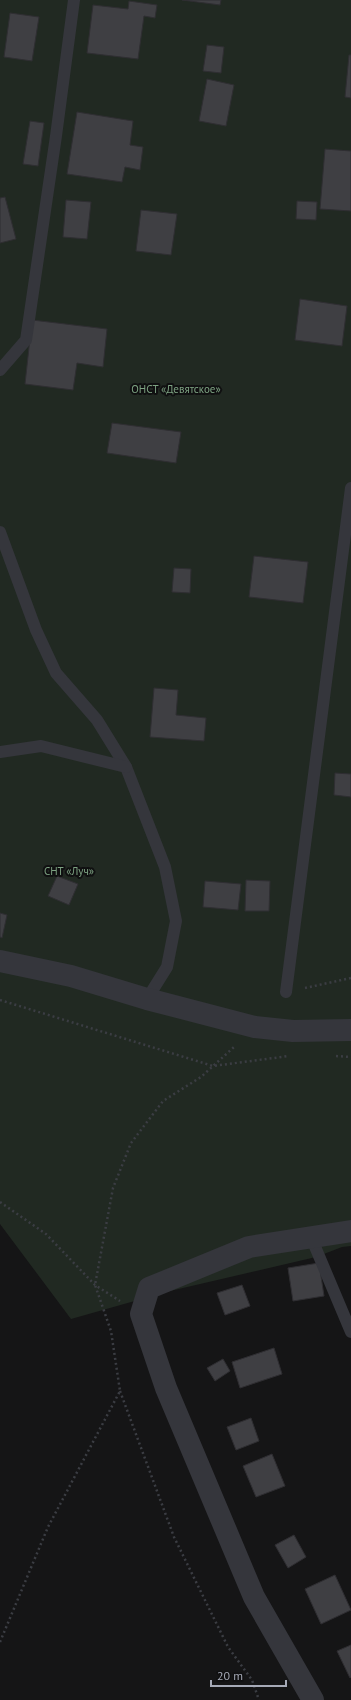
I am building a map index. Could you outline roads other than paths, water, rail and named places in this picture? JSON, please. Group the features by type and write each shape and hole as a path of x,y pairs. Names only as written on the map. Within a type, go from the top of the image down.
{"street":[{"path":"0,961 71,976 147,999 255,1027 293,1031 351,1030"},
{"path":"313,1700 254,1597 166,1388 141,1314 149,1288 249,1247 351,1231"}],"lane":[{"path":"0,370 26,340 55,144 74,0"},
{"path":"286,992 351,488"},
{"path":"0,532 36,630 56,673 97,720 126,767 165,867 176,921 167,967 147,999"},
{"path":"0,752 40,746 126,767"},
{"path":"311,1238 351,1332"}],"park label":[{"name":"ОНСТ «Девятское»","path":"176,389"},
{"name":"СНТ «Луч»","path":"69,871"}]}
